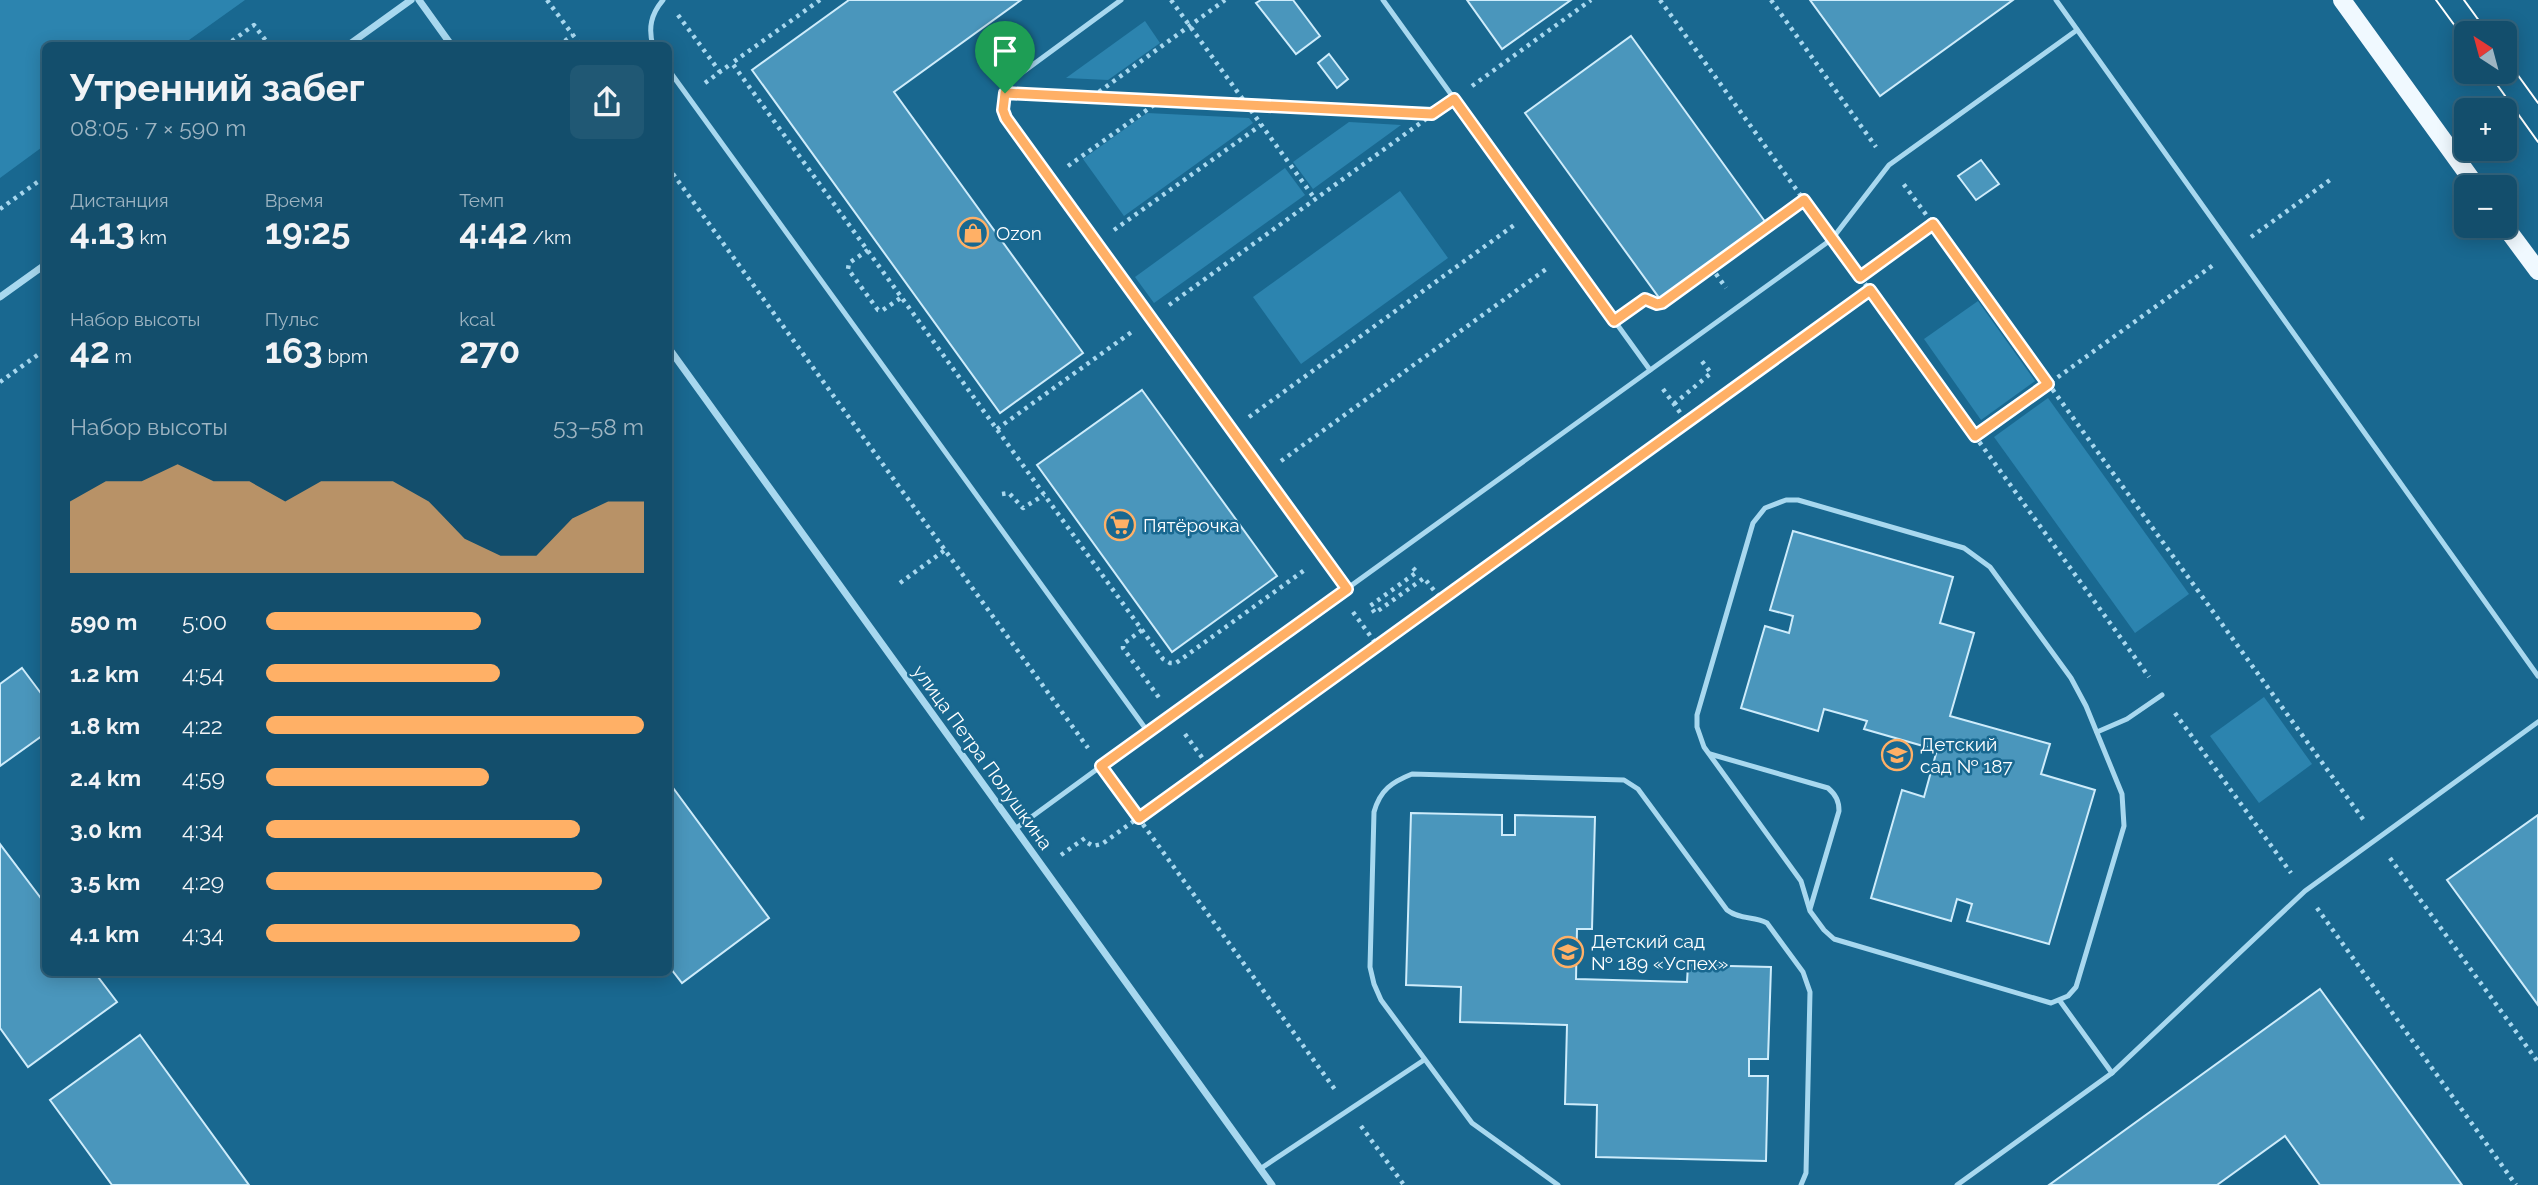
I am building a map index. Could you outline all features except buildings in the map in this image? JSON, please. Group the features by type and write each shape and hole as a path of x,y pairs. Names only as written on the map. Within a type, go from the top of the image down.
{"main road":[{"path":"2342,0 2468,175"},
{"path":"2514,238 2538,271"}],"street":[{"path":"353,42 411,0"},
{"path":"419,0 449,42"},
{"path":"0,297 42,267"},
{"name":"улица Петра Полушкина","path":"672,353 1272,1185"}],"lane":[{"path":"652,42 650,28 652,19 663,0"},
{"path":"1121,0 1012,80 1005,93 1003,110 1006,118 1347,589"},
{"path":"1382,0 1650,370"},
{"path":"2056,0 2538,676"},
{"path":"1015,829 1832,239 1889,165 2077,30"},
{"path":"672,75 1148,732"},
{"path":"1786,500 1798,500 1964,548 1983,560 1996,575 2071,678 2097,732 2122,794 2124,826 2076,986 2060,1001 2051,1003 1840,942 1824,930 1810,911 1804,885 1699,736 1697,715 1754,523 1765,508 1786,500"},
{"path":"2097,732 2127,719 2162,695"},
{"path":"1957,1185 2112,1073 2305,891 2538,722"},
{"path":"1710,754 1834,793 1839,811 1810,911"},
{"path":"1558,1185 1472,1123 1381,1000 1371,976 1374,812 1381,794 1396,780 1412,774 1624,780 1638,789 1727,910 1740,918 1761,919 1767,923 1806,978 1811,999 1806,1173 1801,1185"},
{"path":"2060,1001 2112,1073"},
{"path":"1260,1169 1424,1060"}],"path":[{"path":"548,0 577,42"},
{"path":"820,0 733,63 1163,659 1176,663 1323,556"},
{"path":"1171,0 1315,199"},
{"path":"1091,97 1225,0"},
{"path":"997,429 1591,0"},
{"path":"1660,0 2516,1185"},
{"path":"1771,0 2538,1062"},
{"path":"675,10 720,72"},
{"path":"231,42 254,25 267,42"},
{"path":"563,42 573,35"},
{"path":"1005,93 1432,114"},
{"path":"1050,179 1159,101"},
{"path":"1097,243 1261,125"},
{"path":"672,173 1404,1185"},
{"path":"0,209 42,179"},
{"path":"1975,436 2330,180"},
{"path":"1614,321 1645,299 1657,304 1662,303 1804,200"},
{"path":"1231,429 1534,210"},
{"path":"1860,277 1933,224"},
{"path":"867,250 847,265 859,285 879,311 902,297"},
{"path":"1263,473 1566,254"},
{"path":"1711,267 1729,292"},
{"path":"1088,843 1093,846 1102,844 1139,818 1870,290"},
{"path":"0,382 42,352"},
{"path":"1674,404 1711,373 1702,359 1691,366"},
{"path":"1660,384 1687,422"},
{"path":"1009,493 1023,508 1044,495"},
{"path":"900,583 945,550"},
{"path":"1392,581 1413,568 1417,572 1370,606 1375,613 1424,578 1441,599"},
{"path":"1350,608 1377,645"},
{"path":"1142,630 1123,646 1145,678"},
{"path":"1183,731 1209,767"}],"shaded area":[{"path":"0,0 245,0 186,42 42,42 42,147 0,178"},
{"path":"1145,21 1160,43 1108,80 1066,78"},
{"path":"1147,113 1249,118 1253,123 1124,216 1083,159"},
{"path":"1349,122 1401,125 1313,189 1293,162"},
{"path":"1285,168 1305,195 1154,303 1135,277"},
{"path":"1400,191 1448,258 1301,364 1253,297"},
{"path":"1978,301 2035,381 1981,420 1924,339"},
{"path":"2048,398 2189,594 2135,633 1994,437"},
{"path":"2264,697 2312,764 2259,803 2210,736"}],"tram line":[{"path":"2436,0 2454,25"},
{"path":"2464,0 2479,21"},
{"path":"2517,74 2538,103"},
{"path":"2497,84 2538,142"}],"place":[{"name":"Ozon","path":"973,233"},
{"name":"Пятёрочка","path":"1120,525"},
{"name":"Детский сад № 187","path":"1897,755"},
{"name":"Детский сад № 189 «Успех»","path":"1568,952"}],"route":[{"path":"1005,93 1432,114 1454,99 1614,321 1642,300 1662,303 1804,200 1860,277 1933,224 2048,384 1975,436 1870,290 1139,818 1101,766 1347,589 1006,118 1003,110 1005,93"}]}
